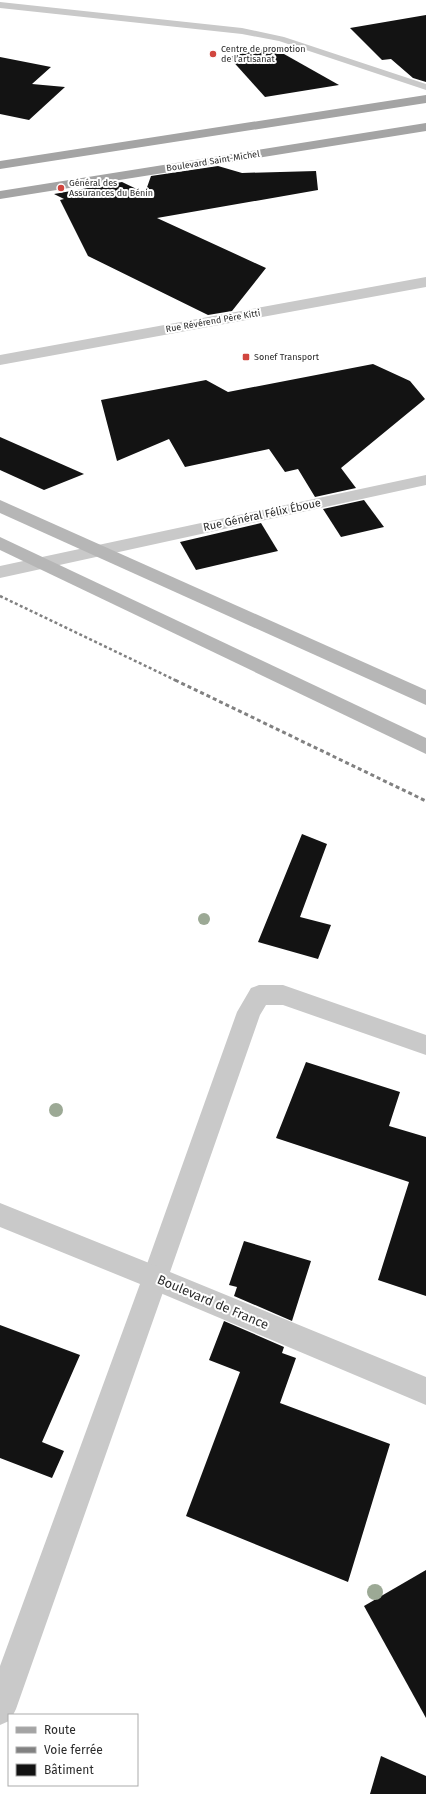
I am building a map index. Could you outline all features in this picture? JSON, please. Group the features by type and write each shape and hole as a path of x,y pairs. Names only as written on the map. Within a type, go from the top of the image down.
{"main road":[{"path":"0,164 426,99"},
{"name":"Boulevard Saint-Michel","path":"0,195 426,128"},
{"path":"0,506 426,698"},
{"path":"0,543 426,747"}],"street":[{"name":"Rue Révérend Père Kitti","path":"0,360 426,282"},
{"name":"Rue Général Félix Éboue","path":"0,572 426,480"},
{"path":"0,1709 249,1012 259,995 282,995 426,1045"},
{"name":"Boulevard de France","path":"0,1215 426,1391"}],"lane":[{"path":"0,5 242,31 281,38 426,87"}],"building":[{"path":"426,15 426,82 413,78 391,59 382,60 350,28"},
{"path":"260,49 284,54 339,85 265,97 229,57"},
{"path":"0,57 51,67 32,84 65,87 29,120 0,114"},
{"path":"218,166 242,173 316,171 318,190 157,218 266,268 232,311 208,315 88,256 60,200 64,199 54,194 122,182 145,193 151,176"},
{"path":"373,364 410,381 425,399 341,468 356,488 315,497 298,469 285,472 269,449 185,467 169,439 117,461 101,400 206,380 228,392"},
{"path":"0,437 84,474 44,490 0,470"},
{"path":"364,500 384,527 341,537 323,509"},
{"path":"261,523 278,551 196,570 180,542"},
{"path":"302,834 327,844 300,917 331,925 318,959 258,942"},
{"path":"306,1062 400,1092 389,1126 426,1137 426,1296 378,1280 409,1182 276,1138"},
{"path":"244,1241 311,1261 292,1321 234,1296 237,1287 229,1285"},
{"path":"224,1321 284,1347 282,1353 296,1358 280,1403 390,1444 348,1582 186,1516 240,1372 209,1360"},
{"path":"0,1325 80,1355 42,1442 64,1451 52,1478 0,1458"},
{"path":"426,1570 426,1718 364,1606"},
{"path":"381,1756 426,1776 426,1794 370,1794"}],"railway":[{"path":"0,596 177,681"},
{"path":"175,680 426,801"}],"place":[{"name":"Centre de promotion de l’artisanat","path":"213,54"},
{"name":"Général des Assurances du Bénin","path":"61,188"},
{"name":"Sonef Transport","path":"246,357"}]}
